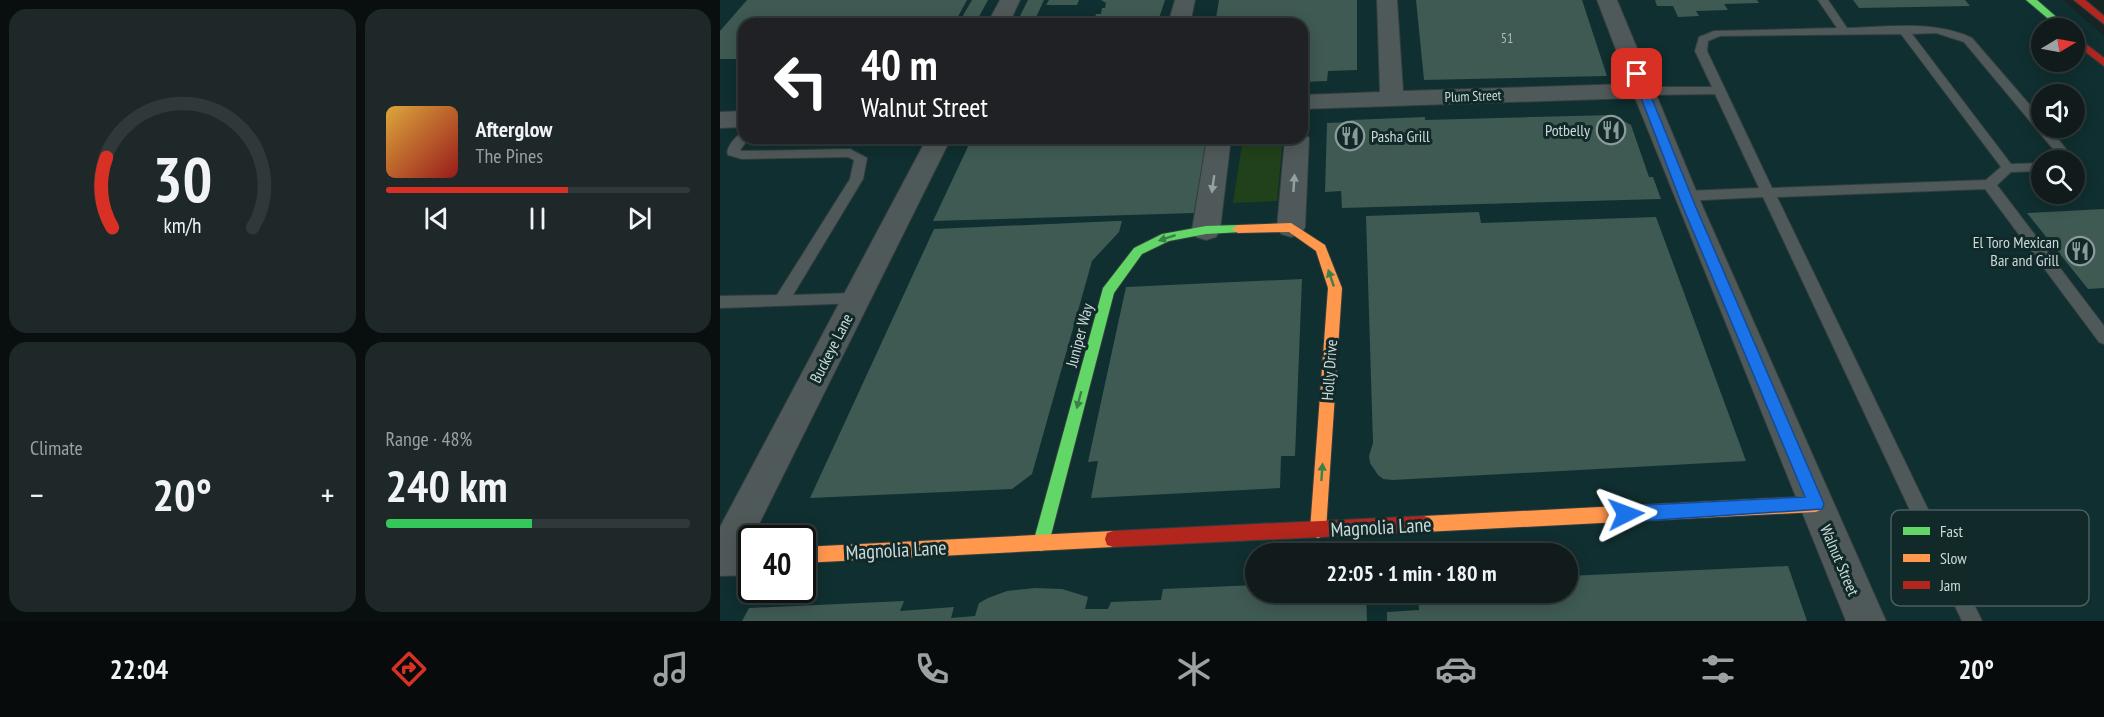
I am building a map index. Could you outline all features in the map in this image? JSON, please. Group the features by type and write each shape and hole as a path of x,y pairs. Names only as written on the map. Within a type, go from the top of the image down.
{"street":[{"path":"1001,18 1010,0"},
{"path":"1180,18 1185,0"},
{"path":"1388,0 1392,99"},
{"name":"Walnut Street","path":"1607,0 1685,196 1866,621"},
{"path":"2031,0 2052,18"},
{"path":"2079,0 2104,21"},
{"path":"2085,47 2104,63"},
{"name":"Plum Street","path":"1308,102 1644,91"},
{"path":"720,120 738,119"},
{"name":"Buckeye Lane","path":"732,558 856,299 936,144"},
{"path":"1206,230 1218,144"},
{"path":"1291,228 1297,144"},
{"name":"Juniper Way","path":"1041,543 1108,292 1138,251 1166,237 1206,230 1291,228"},
{"name":"Holly Drive","path":"1291,228 1321,248 1335,288 1318,530"},
{"name":"Magnolia Lane","path":"816,554 1816,504"}],"lane":[{"path":"1823,0 1844,31"},
{"path":"1904,30 2008,168"},
{"path":"1919,510 1701,51 1703,39 1718,33 1936,30 1955,34 1968,40 2060,150"},
{"path":"1644,91 1719,90"},
{"path":"738,144 732,152 742,155"},
{"path":"720,158 742,155 850,153 861,158 856,179 782,300"},
{"path":"1685,196 1989,184 2008,168 2031,167"},
{"path":"1989,184 2104,338"},
{"path":"720,302 856,299"},
{"path":"1965,606 1972,621"}],"shaded area":[{"path":"720,0 2063,0 2084,18 2031,18 2031,72 2085,72 2085,19 2104,36 2104,621 720,621"}],"green space":[{"path":"1242,144 1282,144 1277,201 1233,203"}],"building":[{"path":"747,0 967,0 957,18 738,18 738,59 720,59 720,31"},
{"path":"972,0 988,0 978,18 962,18"},
{"path":"1028,0 1044,0 1036,18 1019,18"},
{"path":"1049,0 1079,0 1077,5 1046,5"},
{"path":"1101,0 1165,0 1159,18 1095,18 1096,14 1101,14 1106,3"},
{"path":"1219,0 1357,0 1357,70 1328,71 1327,81 1308,82 1308,18 1216,18"},
{"path":"1416,0 1582,0 1607,76 1424,80"},
{"path":"1655,0 1757,0 1759,3 1724,4 1728,10 1696,11 1699,16 1678,17 1673,6 1657,6"},
{"path":"1853,0 1965,0 1970,6 1859,8"},
{"path":"1612,115 1631,125 1649,177 1653,177 1661,199 1342,208 1341,191 1325,192 1327,123 1425,117 1425,120"},
{"path":"969,144 1206,144 1194,213 933,221"},
{"name":"El Toro Mexican Bar and Grill","path":"2104,209 2104,288 2088,289 2027,213"},
{"path":"1479,212 1481,223 1656,217 1746,461 1393,480 1383,479 1378,475 1370,463 1369,456 1373,443 1366,216"},
{"path":"1122,221 1119,232 1092,261 1032,474 1012,489 810,498 934,229"},
{"path":"1302,279 1295,456 1281,456 1280,488 1091,498 1098,461 1088,462 1126,287"},
{"path":"1788,566 1807,621 1387,621 1387,612 1419,610 1419,603 1578,603 1578,576"},
{"path":"1245,585 1245,603 1366,603 1367,621 742,621 749,608 904,601 900,611 954,607 951,618 975,616 979,603 988,598 1007,591 1035,588 1062,589 1088,597 1085,609 1108,609 1111,602 1161,600 1163,589"}],"traffic: fast":[{"path":"2031,0 2052,18"},
{"path":"1041,543 1108,292 1138,251 1166,237 1206,230 1238,229"}],"traffic: slow":[{"path":"1238,229 1291,227 1321,248 1335,288 1318,530"},
{"path":"1424,524 1816,504"},
{"path":"816,554 1113,539"}],"traffic: jam":[{"path":"2079,0 2104,21"},
{"path":"2085,47 2104,63"},
{"path":"1113,539 1424,524"}],"place":[{"name":"Potbelly","path":"1611,130"},
{"name":"Pasha Grill","path":"1350,136"},
{"name":"El Toro Mexican Bar and Grill","path":"2080,251"}],"route":[{"path":"1626,514 1816,504 1689,205 1637,74"}]}
